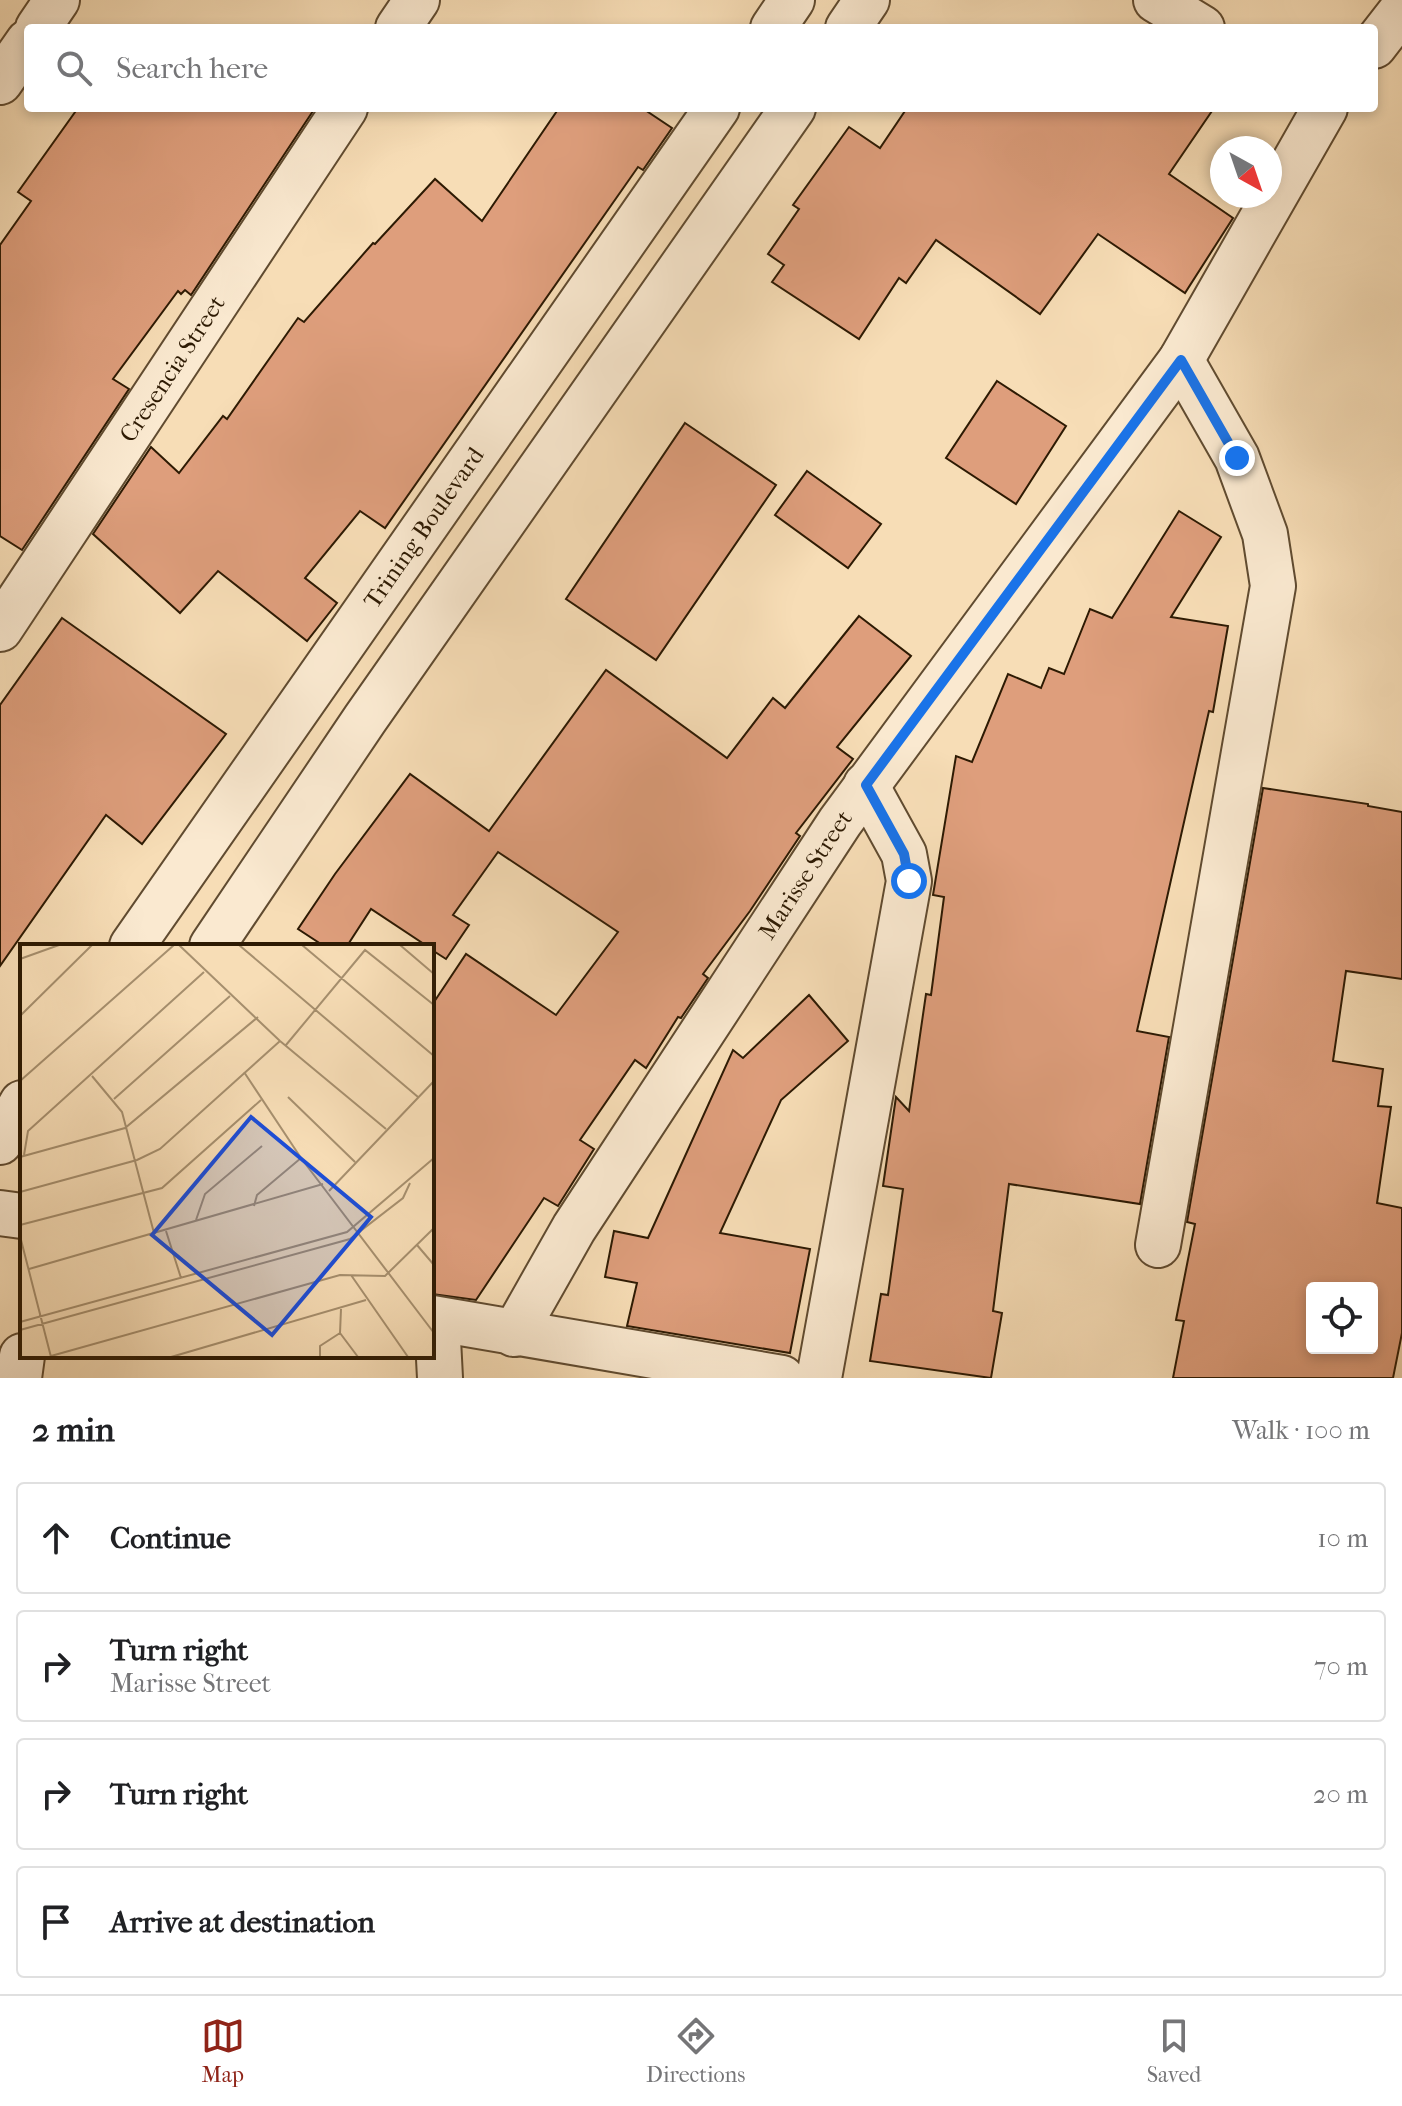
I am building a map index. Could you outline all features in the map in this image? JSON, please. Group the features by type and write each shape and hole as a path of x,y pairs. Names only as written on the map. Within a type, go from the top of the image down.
{"street":[{"path":"41,24 57,0"},
{"path":"401,24 417,0"},
{"path":"776,24 792,0"},
{"path":"851,24 867,0"},
{"path":"1156,0 1195,24"},
{"path":"0,82 24,48"},
{"name":"Cresencia Street","path":"0,629 342,112"},
{"name":"Trining Boulevard","path":"133,944 714,112"},
{"path":"213,944 365,719 790,112"},
{"name":"Marisse Street","path":"514,1334 574,1228 866,785 1181,360 1323,112"},
{"path":"1158,1245 1273,586 1265,534 1237,458 1181,360"},
{"path":"819,1378 909,881 904,854 866,785"},
{"path":"0,1142 20,1107"},
{"path":"0,1213 20,1216"},
{"path":"440,1378 434,1319 782,1378"},
{"path":"19,1378 22,1358"}],"building":[{"path":"75,112 312,112 191,295 185,290 181,294 178,291 113,379 129,389 22,550 0,536 0,245 31,201 18,192"},
{"path":"556,112 648,112 672,128 643,170 638,167 385,528 360,511 305,578 337,603 307,641 218,571 180,613 93,534 151,447 179,473 223,416 227,419 298,318 304,322 373,243 435,179 482,221"},
{"path":"904,112 1211,112 1169,174 1210,202 1210,208 1218,208 1233,218 1185,293 1098,234 1040,314 936,240 906,283 899,278 859,339 772,282 784,265 768,254 799,209 793,205 849,127 880,148"},
{"path":"997,381 1066,426 1016,504 946,458"},
{"path":"685,423 776,485 656,660 566,599"},
{"path":"807,471 881,524 848,568 775,515"},
{"path":"1179,511 1221,537 1171,617 1228,626 1213,712 1209,711 1137,1031 1169,1037 1140,1204 1009,1184 993,1311 1002,1313 991,1378 870,1361 881,1294 888,1295 903,1189 883,1186 896,1097 909,1111 926,994 931,995 944,897 933,895 956,756 972,762 1008,674 1041,688 1049,668 1064,674 1090,609 1112,618"},
{"path":"859,616 911,656 837,747 853,759 796,833 800,836 703,974 708,978 681,1018 678,1017 646,1068 635,1060 580,1140 594,1149 558,1206 544,1198 476,1300 434,1294 434,1002 466,954 556,1015 618,932 498,852 453,915 469,925 446,959 434,951 434,944 424,944 371,909 348,944 321,944 298,929 410,774 489,831 606,670 727,758 773,698 785,708"},
{"path":"62,618 226,734 142,844 106,815 0,966 0,705"},
{"path":"1263,788 1402,812 1402,979 1346,971 1333,1061 1383,1069 1378,1106 1391,1107 1377,1203 1402,1208 1402,1333 1393,1378 1173,1378 1184,1321 1176,1320 1195,1224 1187,1222"},
{"path":"809,995 848,1041 781,1100 720,1233 810,1249 790,1353 627,1326 637,1283 605,1277 614,1231 648,1238 733,1050 743,1058"}],"route":[{"path":"909,881 904,854 866,785 1181,360 1237,458"}]}
